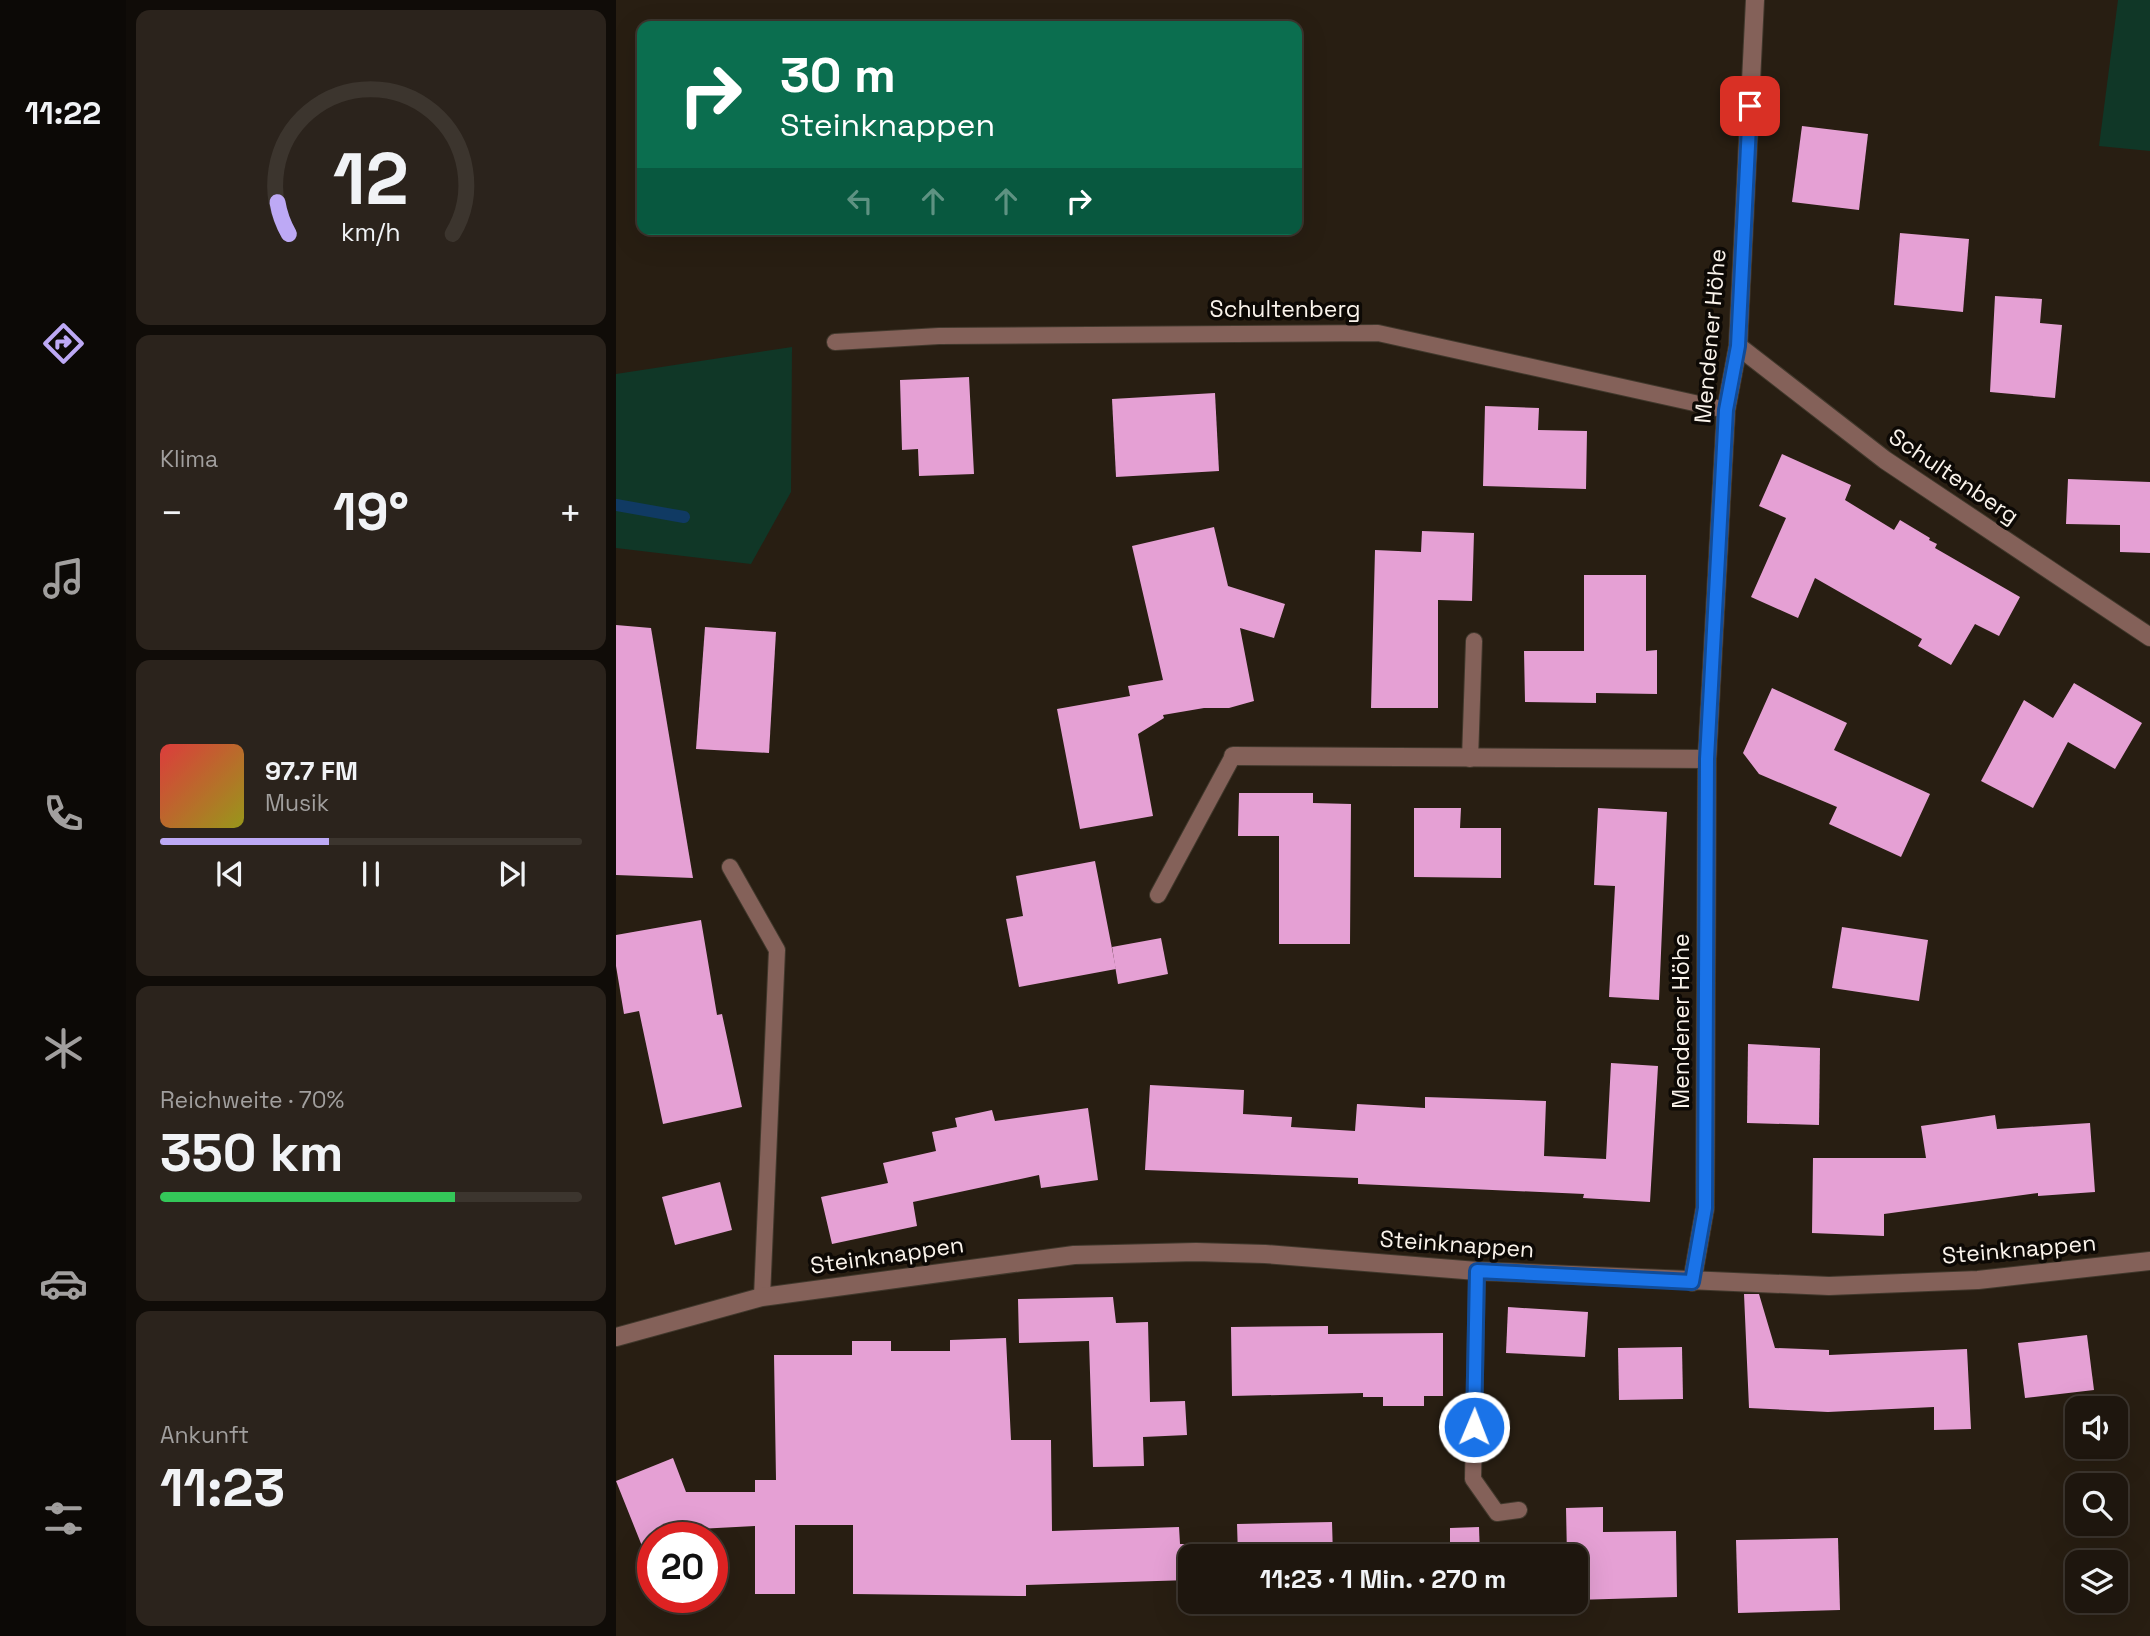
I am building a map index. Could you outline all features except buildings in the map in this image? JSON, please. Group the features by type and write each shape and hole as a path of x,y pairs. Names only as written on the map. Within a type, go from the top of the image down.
{"street":[{"name":"Mendener Höhe","path":"1692,1282 1705,1208 1707,759 1726,410 1738,346 1755,0"},
{"name":"Schultenberg","path":"1738,346 1885,460 2150,637"},
{"path":"1233,756 1707,759"},
{"name":"Steinknappen","path":"616,1337 762,1297 1074,1255 1195,1252 1265,1254 1477,1271 1829,1286 1964,1281 2150,1261"}],"lane":[{"name":"Schultenberg","path":"835,342 939,336 1378,333 1726,410"},
{"path":"1469,759 1474,641"},
{"path":"1158,895 1233,756"},
{"path":"730,867 777,950 762,1297"},
{"path":"1477,1271 1473,1479 1497,1513 1519,1510"}],"green space":[{"path":"2118,0 2150,0 2150,151 2099,146"},
{"path":"792,347 791,492 751,564 616,548 616,374"}],"waterway":[{"path":"616,505 684,517"}],"route":[{"path":"1474,1427 1477,1271 1692,1282 1705,1208 1707,759 1726,410 1738,346 1750,106"}]}
